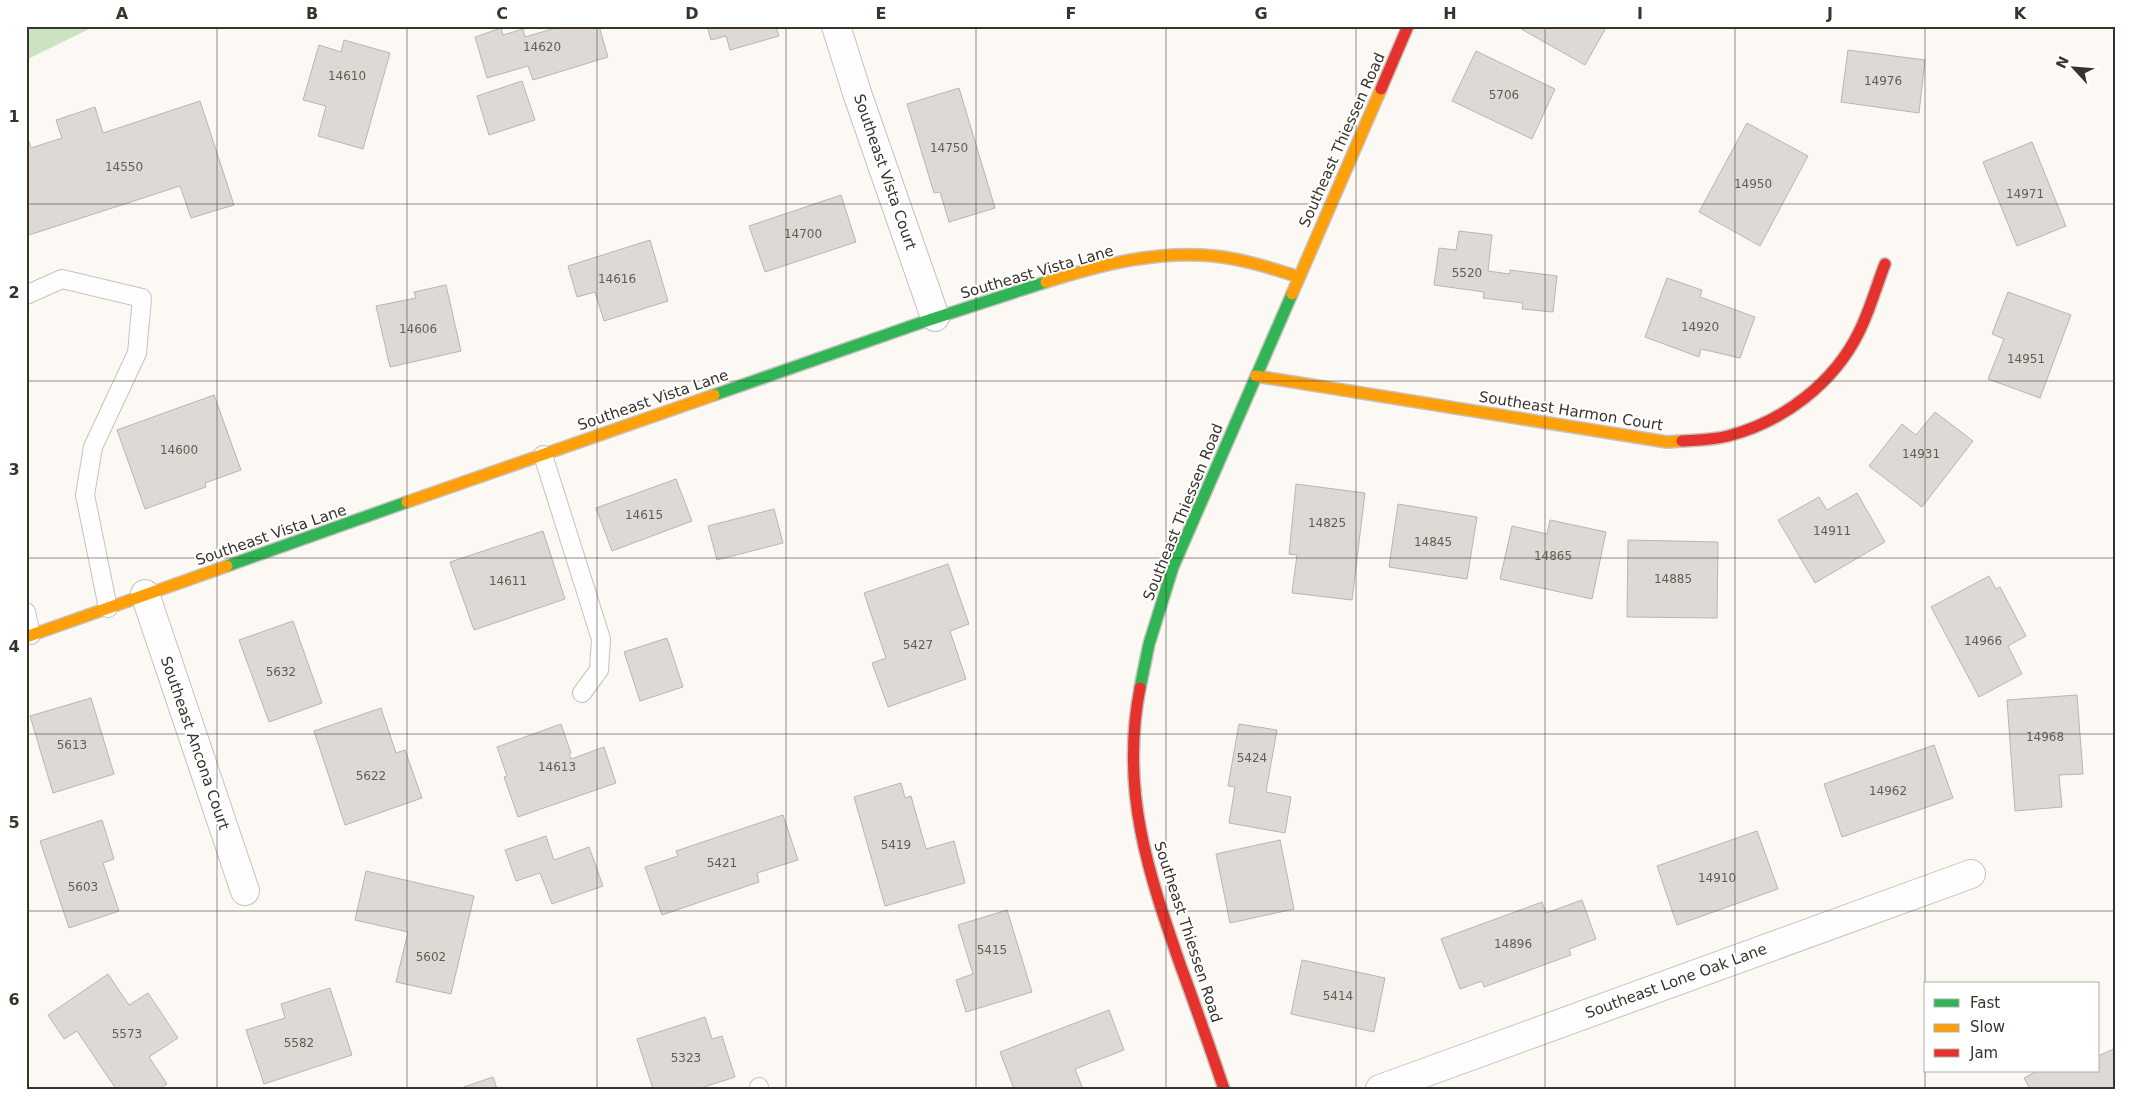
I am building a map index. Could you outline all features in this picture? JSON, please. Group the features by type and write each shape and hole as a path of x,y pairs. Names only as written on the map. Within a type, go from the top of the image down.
{"street":[{"name":"Southeast Vista Court","path":"836,26 857,93 935,317"},
{"name":"Southeast Thiessen Road","path":"1224,1089 1162,908 1143,846 1133,778 1133,744 1137,702 1145,657 1157,614 1174,567 1408,26"},
{"name":"Southeast Vista Lane","path":"29,636 935,317 1050,281 1120,262 1158,256 1197,254 1225,256 1256,262 1299,276"},
{"name":"Southeast Harmon Court","path":"1256,376 1667,442 1726,436 1760,426 1790,408 1818,387 1839,363 1858,334 1885,264"},
{"name":"Southeast Ancona Court","path":"145,594 245,891"},
{"name":"Southeast Lone Oak Lane","path":"1380,1089 1971,874"}],"lane":[{"path":"26,295 62,279 142,298 137,353 93,448 85,496 108,608"},
{"path":"542,455 600,639 599,670 582,693"},
{"path":"26,612 29,636"}],"green space":[{"path":"26,26 95,26 26,60"}],"building":[{"path":"562,26 599,26 608,57 533,80 528,66 487,78 475,37 501,28 503,35 523,29 525,37"},
{"path":"707,26 776,26 779,36 730,50 726,36 711,40"},
{"path":"1516,26 1607,26 1585,65"},
{"path":"344,40 390,53 363,149 318,136 326,106 303,100 319,45 341,52"},
{"path":"1848,50 1925,60 1919,113 1841,102"},
{"path":"1476,51 1555,89 1532,139 1452,101"},
{"path":"522,81 535,120 489,135 477,96"},
{"path":"959,88 995,208 949,222 940,192 934,193 907,104"},
{"path":"200,101 234,205 191,218 180,186 26,236 26,133 31,148 62,138 56,120 95,107 103,133"},
{"path":"1747,123 1808,156 1760,246 1699,212"},
{"path":"2032,142 2066,226 2017,246 1983,162"},
{"path":"841,195 856,242 765,272 749,226"},
{"path":"1459,231 1492,235 1488,271 1510,274 1510,270 1557,276 1553,312 1522,309 1523,303 1483,298 1484,292 1434,285 1439,248 1456,250"},
{"path":"650,240 668,301 604,321 595,292 577,297 568,266"},
{"path":"1667,278 1702,290 1700,297 1755,317 1740,358 1701,349 1699,357 1645,337"},
{"path":"446,285 461,351 390,367 376,306 416,298 414,292"},
{"path":"2008,292 2071,315 2040,398 1988,379 2004,339 1992,334"},
{"path":"214,395 241,470 205,483 206,487 145,509 117,430"},
{"path":"1935,412 1973,441 1922,507 1869,466 1902,424 1916,435"},
{"path":"676,479 692,521 612,551 596,508"},
{"path":"1296,484 1365,493 1352,600 1292,593 1297,555 1289,554"},
{"path":"1857,493 1885,542 1815,583 1778,520 1819,497 1827,510"},
{"path":"1398,504 1477,517 1467,579 1389,567"},
{"path":"774,509 783,543 717,560 708,526"},
{"path":"1550,520 1606,532 1592,599 1500,579 1512,526 1547,534"},
{"path":"543,531 565,599 474,630 450,562"},
{"path":"1628,540 1718,542 1717,618 1627,617"},
{"path":"948,564 969,624 950,631 966,679 888,707 872,663 886,658 864,593"},
{"path":"1989,576 1996,589 2000,587 2026,636 2008,646 2022,674 1979,697 1931,607"},
{"path":"293,621 322,703 269,722 239,640"},
{"path":"667,638 683,687 640,701 624,652"},
{"path":"2077,695 2083,774 2059,775 2062,807 2015,811 2007,700"},
{"path":"91,698 114,774 53,793 30,716"},
{"path":"381,708 396,753 405,750 422,798 345,825 314,731"},
{"path":"561,724 571,753 569,754 571,759 604,747 616,783 518,817 504,777 507,776 497,747"},
{"path":"1239,724 1277,730 1266,792 1291,797 1285,833 1229,823 1235,787 1228,786"},
{"path":"1934,745 1953,798 1842,837 1824,784"},
{"path":"901,783 905,798 911,796 926,849 954,841 965,883 885,906 854,797"},
{"path":"783,815 798,860 757,873 759,882 662,915 645,867 678,856 676,851"},
{"path":"102,820 114,859 103,863 119,911 69,928 40,841"},
{"path":"1757,831 1778,889 1677,925 1657,866"},
{"path":"546,836 554,860 589,847 603,886 552,904 540,873 516,881 505,850"},
{"path":"1280,840 1294,909 1230,923 1216,854"},
{"path":"366,871 474,896 451,994 396,982 408,932 355,920"},
{"path":"1582,900 1596,939 1569,949 1571,955 1484,987 1482,981 1460,989 1441,939 1542,902 1546,913"},
{"path":"1007,910 1032,992 966,1012 956,980 973,974 958,925"},
{"path":"1302,960 1385,978 1374,1032 1291,1014"},
{"path":"108,974 129,1005 148,993 178,1038 149,1057 167,1084 159,1089 116,1089 77,1031 64,1039 48,1015"},
{"path":"330,988 352,1055 264,1084 246,1030 285,1018 281,1004"},
{"path":"1109,1010 1124,1050 1075,1069 1083,1089 1014,1089 1000,1052"},
{"path":"705,1017 712,1039 722,1036 735,1077 698,1089 653,1089 637,1039"},
{"path":"2116,1048 2116,1089 2030,1089 2024,1078 2035,1072 2100,1072 2100,1055"},
{"path":"493,1077 497,1089 458,1089"}],"traffic: fast":[{"path":"714,395 920,323 1046,282"},
{"path":"1140,688 1149,644 1173,567 1292,294"},
{"path":"227,566 407,502"}],"traffic: slow":[{"path":"1292,294 1381,89"},
{"path":"1046,282 1128,260 1171,255 1214,256 1236,259 1299,277"},
{"path":"1256,376 1667,442 1682,441"},
{"path":"407,502 714,395"},
{"path":"26,637 227,566"}],"traffic: jam":[{"path":"1381,89 1408,26"},
{"path":"1682,441 1705,440 1748,430 1768,421 1805,398 1836,368 1848,351 1863,324 1885,264"},
{"path":"1140,688 1133,761 1135,796 1148,864 1181,967 1224,1089"}]}
